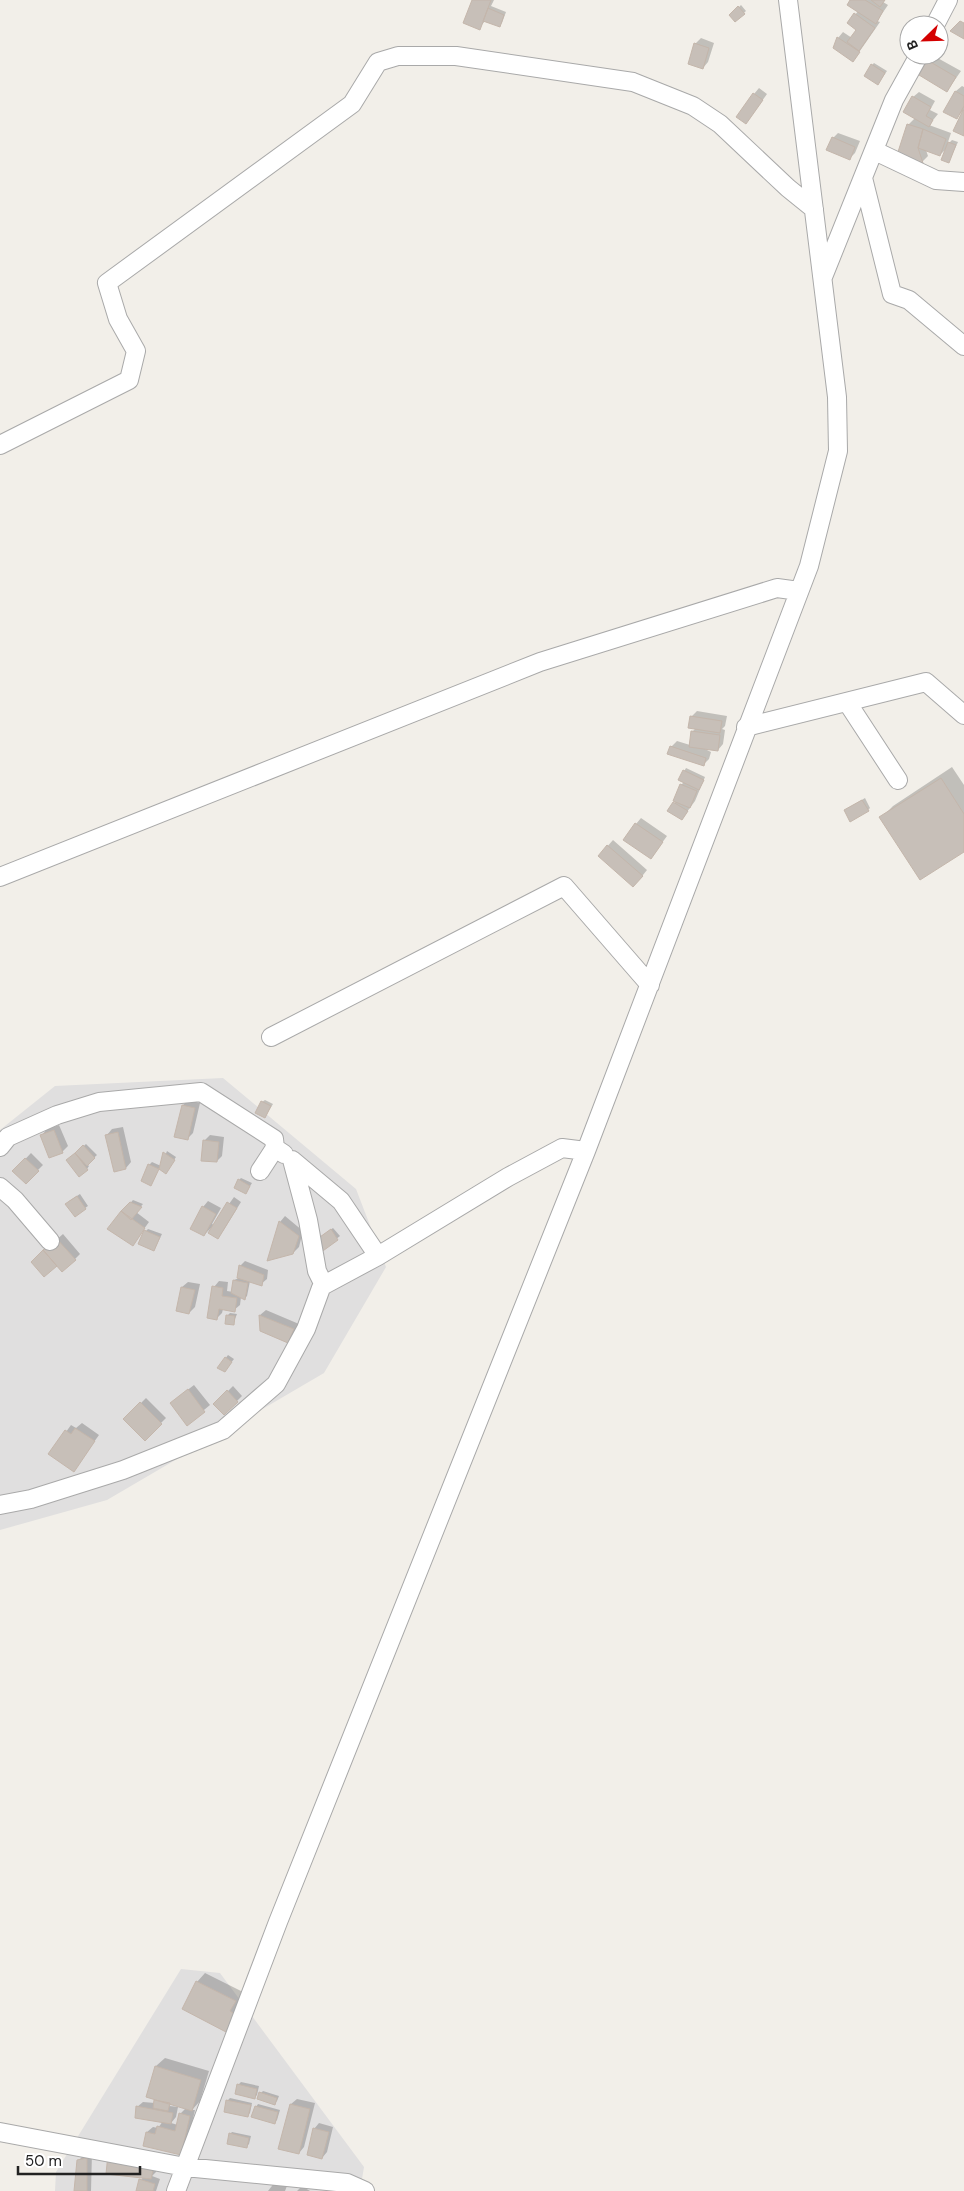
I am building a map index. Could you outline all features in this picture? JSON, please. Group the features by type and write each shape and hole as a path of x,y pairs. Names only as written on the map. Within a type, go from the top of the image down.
{"street":[{"path":"176,2191 282,1913 586,1150 809,566 838,451 837,397 788,0"},
{"path":"940,15 948,0"},
{"path":"0,445 129,380 136,351 118,319 107,283 352,104 378,62 398,56 456,56 633,82 693,106 713,120 814,209"},
{"path":"822,280 894,100 913,65"},
{"path":"875,151 936,180 964,182"},
{"path":"863,178 892,294 909,300 964,346"},
{"path":"0,877 540,662 778,588 800,591"},
{"path":"746,727 926,682 964,715"},
{"path":"847,702 898,780"},
{"path":"271,1037 564,886 650,984"},
{"path":"0,1147 8,1137 49,1118 99,1102 201,1092 274,1139 275,1148 260,1171"},
{"path":"275,1148 341,1201 378,1256"},
{"path":"0,1505 31,1499 123,1470 223,1430 276,1384 306,1329 320,1288 378,1256 508,1177 562,1148 586,1150"},
{"path":"292,1160 308,1220 318,1271 324,1285"},
{"path":"0,1187 50,1241"},
{"path":"0,2132 185,2167 347,2183 365,2191"}],"shaded area":[{"path":"223,1078 356,1189 386,1267 324,1373 107,1500 0,1530 0,1130 55,1086"},
{"path":"181,1969 220,1973 364,2167 360,2191 55,2191 56,2172"}],"building":[{"path":"472,0 491,0 480,30 463,23"},
{"path":"850,0 865,0 883,11 876,24 847,5"},
{"path":"871,0 885,0 880,7"},
{"path":"738,6 745,14 735,22 729,15"},
{"path":"488,8 504,15 500,27 483,21"},
{"path":"854,13 875,28 859,51 847,42 856,30 847,23"},
{"path":"960,21 964,23 964,39 950,31"},
{"path":"837,37 860,52 853,62 833,48"},
{"path":"694,43 709,48 703,69 688,64"},
{"path":"871,64 885,73 878,85 864,76"},
{"path":"924,65 936,65 956,77 947,92 919,75"},
{"path":"955,91 964,96 964,106 957,119 943,112"},
{"path":"753,93 763,100 746,124 736,117"},
{"path":"912,96 931,107 926,116 933,120 929,127 903,112"},
{"path":"964,110 964,136 953,131"},
{"path":"907,124 923,129 918,148 923,163 897,155"},
{"path":"923,129 946,139 940,156 918,148"},
{"path":"832,137 855,147 850,160 826,150"},
{"path":"948,142 956,145 949,163 941,160"},
{"path":"690,716 722,721 720,733 688,728"},
{"path":"691,731 720,735 718,751 689,747"},
{"path":"670,746 706,758 704,766 667,754"},
{"path":"683,770 704,780 699,790 678,780"},
{"path":"941,778 964,814 964,852 920,880 879,817"},
{"path":"680,784 697,791 690,808 673,801"},
{"path":"862,800 869,811 850,822 844,810"},
{"path":"673,802 688,811 682,820 667,811"},
{"path":"635,823 663,842 651,859 623,840"},
{"path":"607,845 643,876 633,887 598,856"},
{"path":"261,1101 271,1106 265,1118 255,1113"},
{"path":"182,1105 195,1108 188,1140 174,1137"},
{"path":"54,1130 63,1153 49,1158 40,1135"},
{"path":"118,1132 126,1169 114,1172 105,1135"},
{"path":"203,1140 219,1142 217,1162 201,1161"},
{"path":"83,1145 95,1158 87,1166 75,1153"},
{"path":"163,1152 175,1160 166,1174 159,1169"},
{"path":"75,1153 88,1170 79,1177 66,1160"},
{"path":"25,1158 39,1171 26,1184 12,1171"},
{"path":"148,1164 159,1169 151,1186 141,1181"},
{"path":"238,1179 250,1186 246,1194 234,1188"},
{"path":"77,1196 86,1209 75,1217 65,1204"},
{"path":"130,1202 142,1207 131,1220 121,1211"},
{"path":"227,1202 237,1208 218,1239 208,1233"},
{"path":"202,1206 216,1214 204,1236 190,1229"},
{"path":"121,1211 145,1228 133,1246 107,1229"},
{"path":"279,1221 299,1236 293,1254 267,1261"},
{"path":"331,1229 338,1240 320,1253 313,1242"},
{"path":"144,1230 160,1237 154,1251 138,1244"},
{"path":"57,1239 76,1260 62,1272 43,1250"},
{"path":"43,1250 57,1266 44,1277 31,1262"},
{"path":"239,1265 264,1275 262,1286 237,1278"},
{"path":"233,1280 248,1283 245,1300 231,1293"},
{"path":"212,1286 223,1288 222,1296 237,1298 235,1312 219,1309 217,1320 207,1318"},
{"path":"181,1287 195,1290 189,1314 176,1311"},
{"path":"226,1315 235,1316 234,1325 225,1324"},
{"path":"259,1315 294,1329 288,1343 260,1331"},
{"path":"225,1357 232,1362 225,1372 217,1368"},
{"path":"188,1389 205,1412 187,1426 170,1403"},
{"path":"227,1390 238,1402 224,1415 213,1404"},
{"path":"140,1402 162,1424 145,1441 123,1419"},
{"path":"75,1428 95,1441 74,1472 48,1454 65,1430 71,1434"},
{"path":"196,1981 236,2001 230,2011 235,2014 226,2032 182,2009"},
{"path":"155,2066 201,2080 192,2111 146,2097"},
{"path":"237,2084 257,2089 255,2099 235,2094"},
{"path":"259,2092 277,2098 275,2105 257,2099"},
{"path":"154,2100 170,2103 168,2111 153,2108"},
{"path":"226,2100 251,2105 248,2117 224,2112"},
{"path":"290,2104 310,2109 299,2154 278,2149"},
{"path":"136,2106 173,2113 171,2124 135,2118"},
{"path":"255,2106 278,2112 275,2124 251,2117"},
{"path":"179,2113 190,2116 181,2155 143,2146 146,2132 155,2134 157,2126 175,2131"},
{"path":"313,2128 329,2132 322,2159 307,2155"},
{"path":"229,2133 249,2138 247,2148 227,2144"},
{"path":"108,2154 155,2162 151,2179 106,2174"},
{"path":"87,2158 87,2191 74,2191 77,2160"},
{"path":"139,2179 155,2184 153,2191 136,2191"}]}
